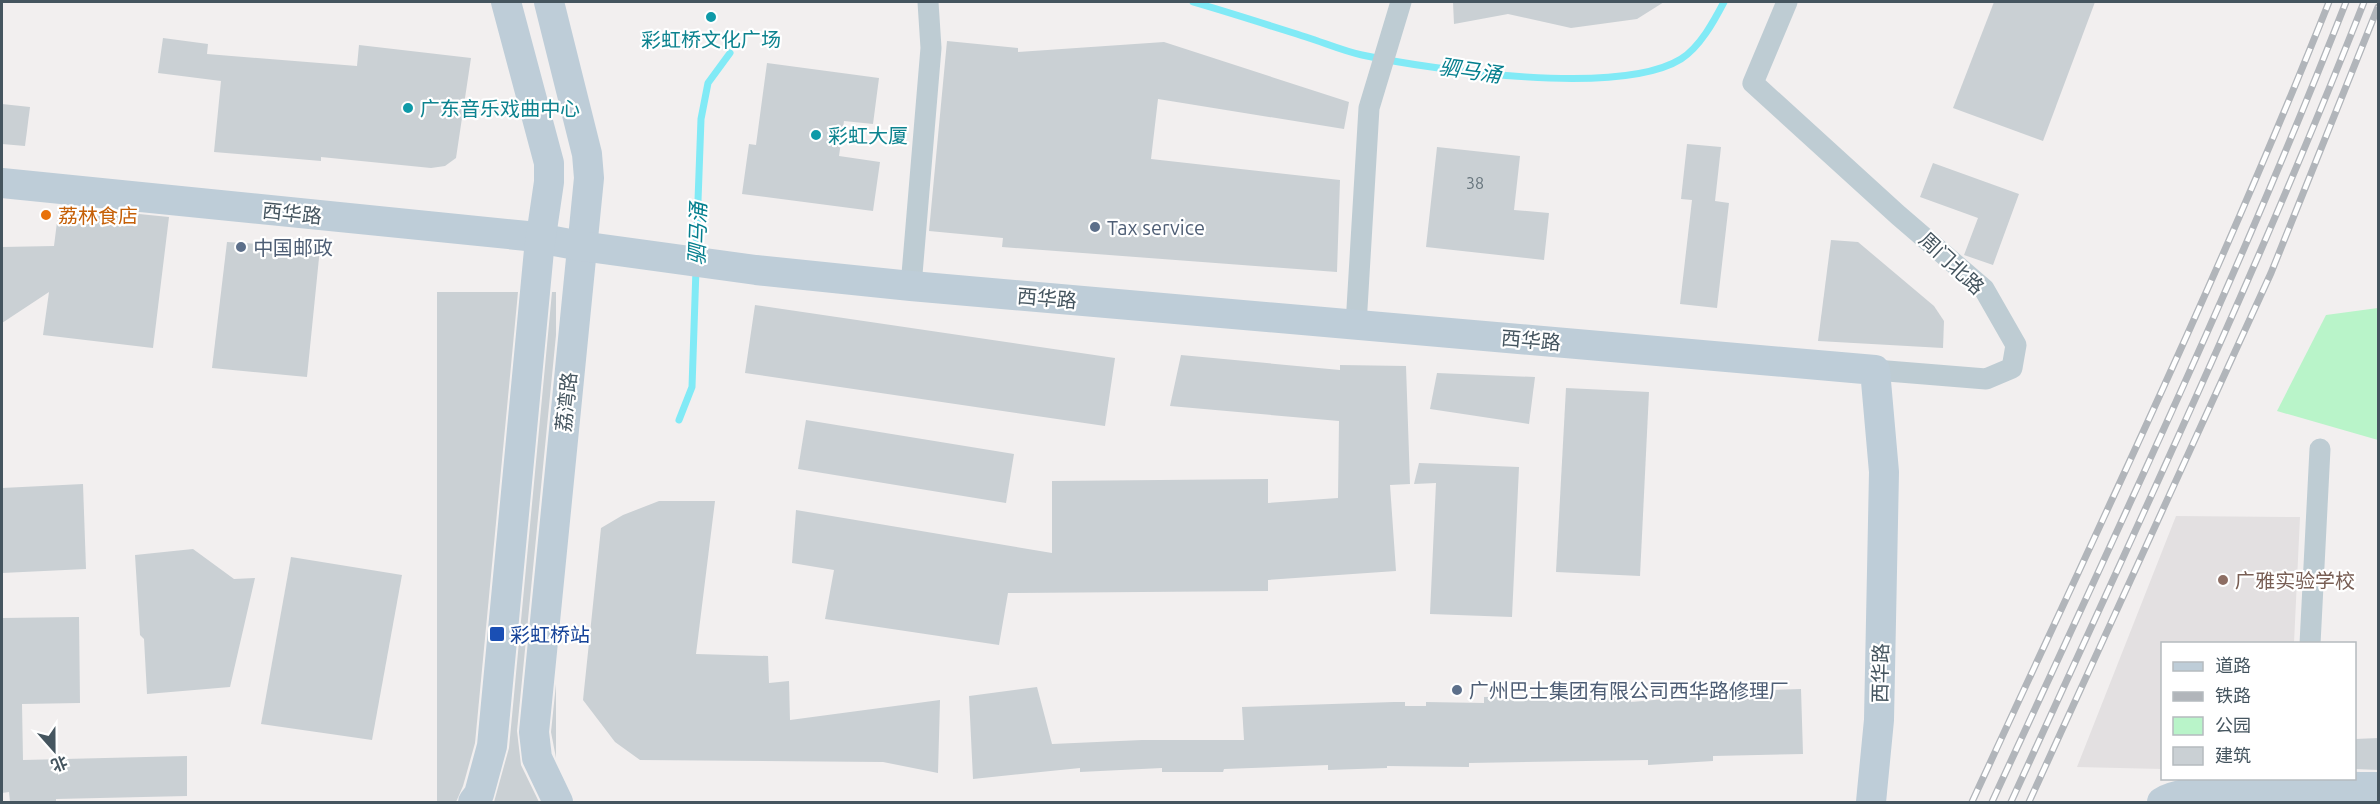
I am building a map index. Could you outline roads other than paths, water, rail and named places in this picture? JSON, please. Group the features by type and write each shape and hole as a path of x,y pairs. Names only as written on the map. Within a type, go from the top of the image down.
{"main road":[{"name":"荔湾路","path":"473,802 479,794 492,746 541,238 549,182 549,163 506,2"},
{"name":"荔湾路","path":"549,2 586,154 589,178 534,732 537,758 558,802"},
{"path":"549,163 586,154"},
{"name":"西华路","path":"2,183 541,238 581,246 756,270 911,286 1875,370 1884,472 1879,720 1871,802"},
{"path":"2162,802 2180,794 2194,792 2304,783 2379,787"}],"street":[{"path":"911,286 932,48 928,2"},
{"name":"周门北路","path":"1787,2 1753,83 1898,215 1984,289 2016,345 2012,368 1986,379 1875,370"},
{"path":"1356,325 1369,108 1399,10"},
{"path":"2310,642 2320,449"}],"waterway":[{"name":"驷马涌","path":"1193,2 1362,55 1478,73 1572,78 1615,77 1653,70 1681,59 1700,41 1724,2"},
{"name":"驷马涌","path":"696,255 701,119 708,83 730,53"},
{"name":"驷马涌","path":"679,420 692,387 696,269"}],"railway":[{"path":"1972,802 2201,304 2329,2"},
{"path":"1992,802 2220,304 2346,2"},
{"path":"2011,802 2237,304 2364,2"},
{"path":"2029,802 2271,273 2378,7"}],"place":[{"name":"彩虹桥文化广场","path":"711,17"},
{"name":"广东音乐戏曲中心","path":"408,108"},
{"name":"彩虹大厦","path":"816,135"},
{"name":"荔林食店","path":"46,215"},
{"name":"Tax service","path":"1095,227"},
{"name":"中国邮政","path":"241,247"},
{"name":"广雅实验学校","path":"2223,580"},
{"name":"彩虹桥站","path":"497,634"},
{"name":"广州巴士集团有限公司西华路修理厂","path":"1457,690"}]}
